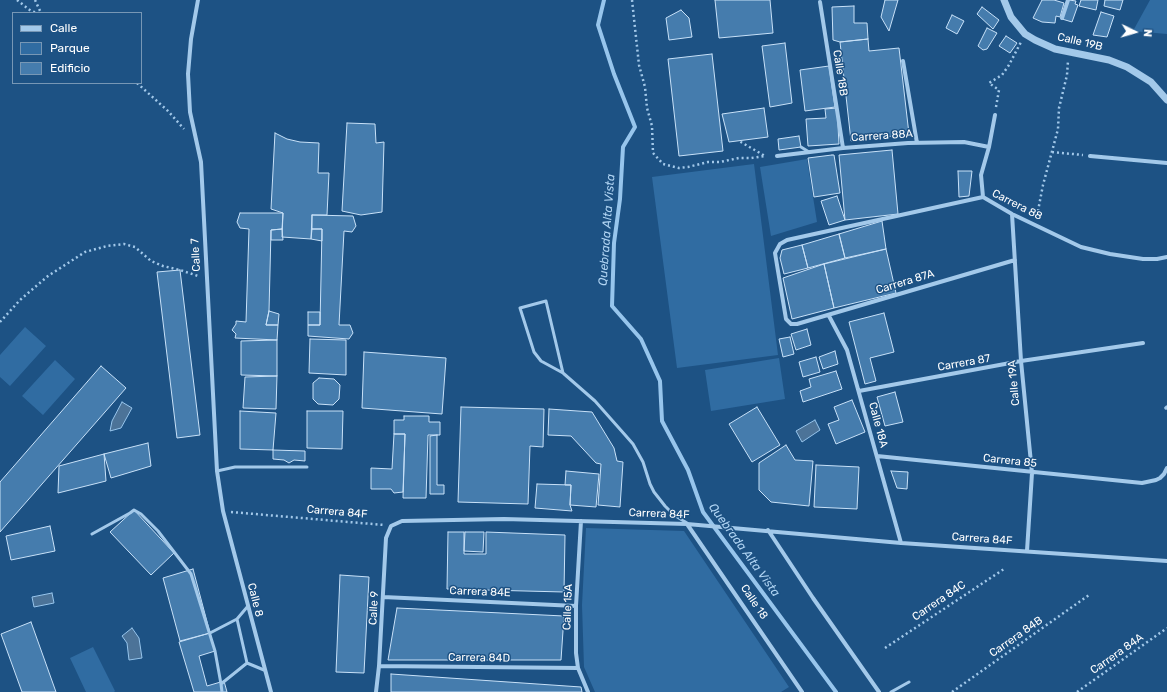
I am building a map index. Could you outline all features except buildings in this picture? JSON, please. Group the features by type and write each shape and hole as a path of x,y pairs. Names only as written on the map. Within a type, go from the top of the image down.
{"street":[{"name":"Calle 7","path":"198,0 191,39 188,74 190,112 201,162 217,471 223,511"},
{"path":"1004,0 1011,17 1025,34"},
{"path":"1062,18 1068,0"},
{"name":"Calle 18B","path":"820,2 843,148"},
{"name":"Calle 19B","path":"1025,34 1055,49 1109,60 1127,67 1150,82 1167,100"},
{"path":"903,61 917,143"},
{"path":"983,197 981,176 989,147 995,115"},
{"name":"Carrera 88A","path":"777,156 843,148 917,143 964,142 989,147"},
{"path":"1090,156 1167,163"},
{"name":"Carrera 88","path":"801,324 791,324 786,319 775,253 780,244 787,240 983,197 1012,214 1082,247 1110,254 1143,259 1167,257"},
{"name":"Calle 19A","path":"1012,214 1021,362 1032,473 1027,551"},
{"name":"Carrera 87A","path":"801,324 895,294 1015,260"},
{"name":"Calle 18A","path":"829,316 847,350 901,543"},
{"name":"Carrera 87","path":"859,391 1021,362 1143,344"},
{"name":"Carrera 85","path":"877,456 1032,473 1142,483 1160,478 1167,468"},
{"name":"Calle 8","path":"223,511 271,692"},
{"name":"Carrera 84F","path":"391,526 402,521 504,519 687,524 901,543 1167,561"},
{"name":"Calle 15A","path":"581,521 576,606 576,653 578,668 588,692"},
{"name":"Calle 18","path":"687,524 800,691"},
{"name":"Calle 9","path":"376,692 379,666 386,538 391,526"},
{"path":"768,530 813,598 879,692"},
{"name":"Carrera 84E","path":"383,597 576,606"},
{"name":"Carrera 84D","path":"379,666 578,668"}],"lane":[{"path":"801,147 809,152"},
{"path":"777,156 779,150"},
{"path":"563,373 546,301 520,308 534,352 541,361 563,373 594,400 633,444 643,462 654,492 674,515 687,524"},
{"path":"217,471 235,467 307,467"},
{"path":"92,534 134,510 141,514 158,531 191,574 215,651 222,692"},
{"path":"210,633 237,619 248,606"},
{"path":"237,619 247,663"},
{"path":"221,684 247,663"},
{"path":"247,663 264,670"},
{"path":"891,692 909,682"}],"path":[{"path":"17,0 31,11 36,12"},
{"path":"36,0 40,12"},
{"path":"632,0 640,65 645,87 647,108 652,126 653,153 663,164 679,168 688,168 708,162 720,162 739,158 765,156 739,141"},
{"path":"995,115 999,90 989,83 1002,74 1009,66 1025,34"},
{"path":"1036,225 1043,185 1058,129 1059,108 1067,75 1069,52"},
{"path":"138,84 168,111 198,144"},
{"path":"1052,152 1090,156"},
{"path":"0,322 20,300 48,276 85,252 107,246 124,244 135,247 151,261 206,279"},
{"name":"Carrera 84F","path":"223,511 391,526"},
{"name":"Carrera 84C","path":"885,648 1004,570"},
{"name":"Carrera 84B","path":"952,692 1089,595"},
{"name":"Carrera 84A","path":"1077,692 1167,628"}],"green space":[{"path":"1150,0 1167,0 1167,34 1133,31"},
{"path":"807,159 817,222 771,236 760,167"},
{"path":"754,164 778,355 677,368 652,177"},
{"path":"25,327 46,346 10,386 0,377 0,355"},
{"path":"779,358 785,399 711,411 705,370"},
{"path":"55,360 75,379 43,415 22,396"},
{"path":"586,528 684,531 789,687 781,692 595,692 584,667 582,605"},
{"path":"93,647 115,691 114,692 86,692 70,658"}],"shaded area":[{"path":"122,402 132,408 121,428 110,431 112,421"},
{"path":"815,420 820,430 802,442 796,431"},
{"path":"52,593 54,603 34,607 32,597"},
{"path":"132,628 139,638 142,658 129,660 127,643 122,636"}],"waterway":[{"name":"Quebrada Alta Vista","path":"604,0 598,25 614,74 635,127 623,147 620,199 614,243 612,306 641,339 660,381 662,421 688,470 703,512 836,692"}]}
